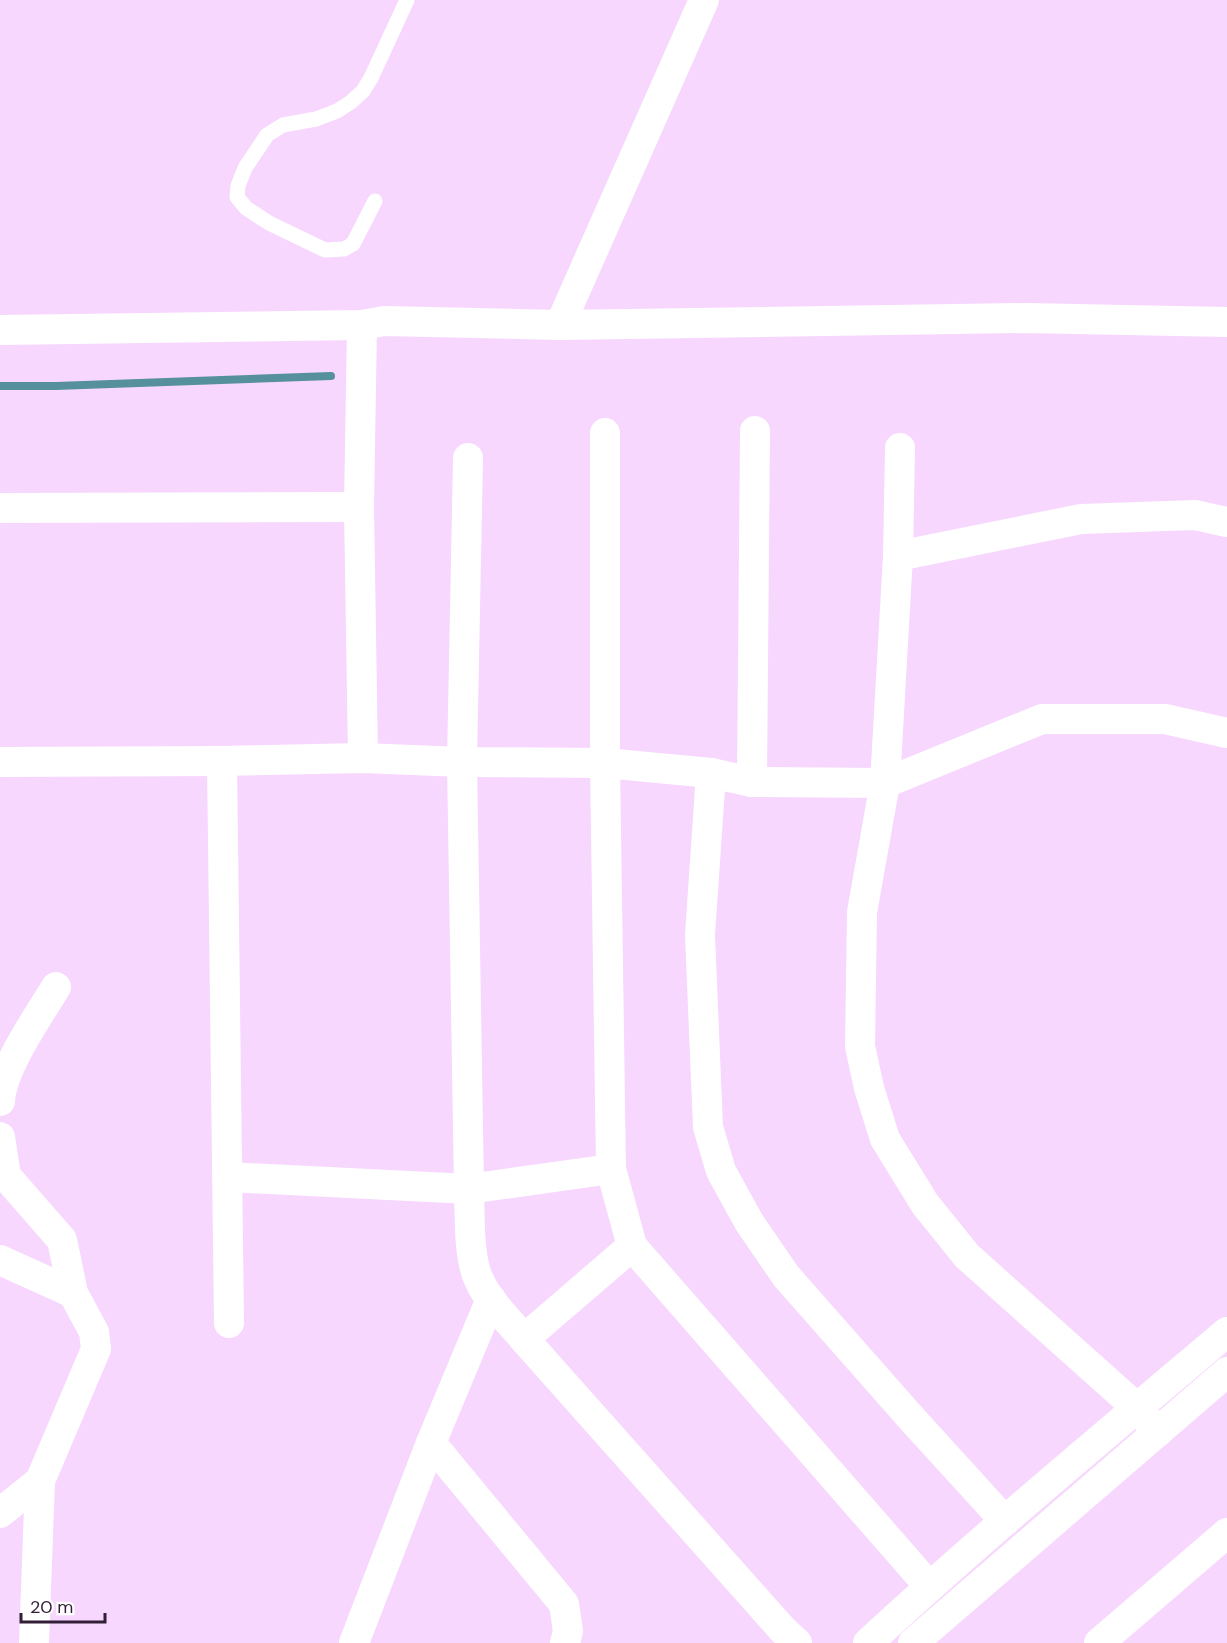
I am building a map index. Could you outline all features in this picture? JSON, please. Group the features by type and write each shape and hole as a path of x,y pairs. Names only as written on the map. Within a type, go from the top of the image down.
{"street":[{"path":"560,325 695,3"},
{"path":"0,330 362,325 384,321 560,325 1026,318 1227,322"},
{"path":"362,325 359,507 363,758"},
{"path":"752,782 755,430"},
{"path":"605,433 605,763 611,1169 632,1246 929,1586"},
{"path":"900,448 898,556 885,783 862,912 860,1046 869,1088 885,1139 925,1204 967,1256 1137,1408 1158,1432"},
{"path":"468,458 462,762 469,1188 471,1247 478,1279 491,1299 524,1339 782,1629 797,1643"},
{"path":"0,508 359,507"},
{"path":"898,556 1081,519 1195,515 1227,522"},
{"path":"0,762 363,758 462,762 605,763 711,773 752,782 885,783 1042,719 1165,719 1227,733"},
{"path":"222,761 230,1323"},
{"path":"711,773 700,934 708,1127 722,1171 749,1222 786,1276 1005,1521"},
{"path":"0,1101 1,1089 13,1059 56,987"},
{"path":"0,1137 6,1176 62,1240 73,1293 94,1332 96,1349 40,1481 34,1643"},
{"path":"228,1177 469,1188 611,1169"},
{"path":"524,1339 632,1246"},
{"path":"0,1260 73,1293"},
{"path":"354,1643 431,1443 491,1299"},
{"path":"868,1643 929,1586 1227,1332"},
{"path":"913,1643 1227,1372"},
{"path":"431,1443 564,1604 568,1631 565,1643"},
{"path":"0,1513 40,1481"},
{"path":"1100,1643 1227,1533"}],"lane":[{"path":"375,201 353,244 344,249 325,250 269,223 246,208 237,197 238,186 245,168 267,135 283,125 316,119 337,111 363,91 407,0"}],"waterway":[{"path":"0,386 331,376"}]}
